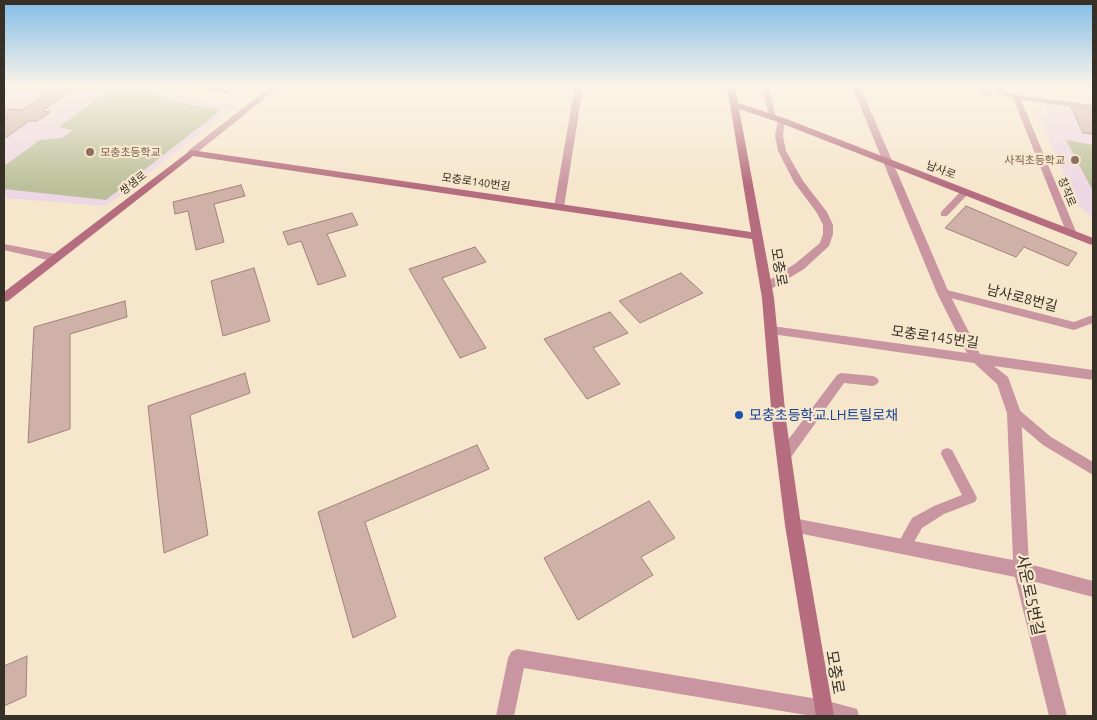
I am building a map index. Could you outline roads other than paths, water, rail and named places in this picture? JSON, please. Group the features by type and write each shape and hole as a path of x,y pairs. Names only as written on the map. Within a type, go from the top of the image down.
{"street":[{"name":"쌍샘로","path":"4,298 233,120"},
{"path":"559,207 573,120"},
{"name":"모충로","path":"736,120 766,288 793,525 824,713"},
{"path":"766,288 800,266 825,244 828,234 828,225 822,212 799,182 782,151 777,120"},
{"name":"남사로","path":"781,120 1093,242"},
{"path":"870,120 943,293 975,357"},
{"name":"창직로","path":"1025,120 1072,234"},
{"name":"모충로140번길","path":"191,153 756,236"},
{"path":"4,247 56,258"},
{"name":"모충로145번길","path":"772,330 1093,375"},
{"name":"사운로5번길","path":"975,357 1002,381 1014,413 1021,570 1058,716"},
{"path":"793,525 1021,570 1093,589"},
{"path":"505,716 517,658 824,713 850,716"}],"lane":[{"path":"944,214 965,192"},
{"name":"남사로8번길","path":"943,293 1074,326 1093,319"},
{"path":"784,456 841,378 873,381"},
{"name":"사운로5번길","path":"1014,413 1047,441 1093,469"},
{"path":"903,547 917,523 939,510 970,498 947,454"}],"place":[{"name":"모충초등학교","path":"90,152"},
{"name":"사직초등학교","path":"1075,160"},
{"name":"모충초등학교.LH트릴로채","path":"739,415"}]}
